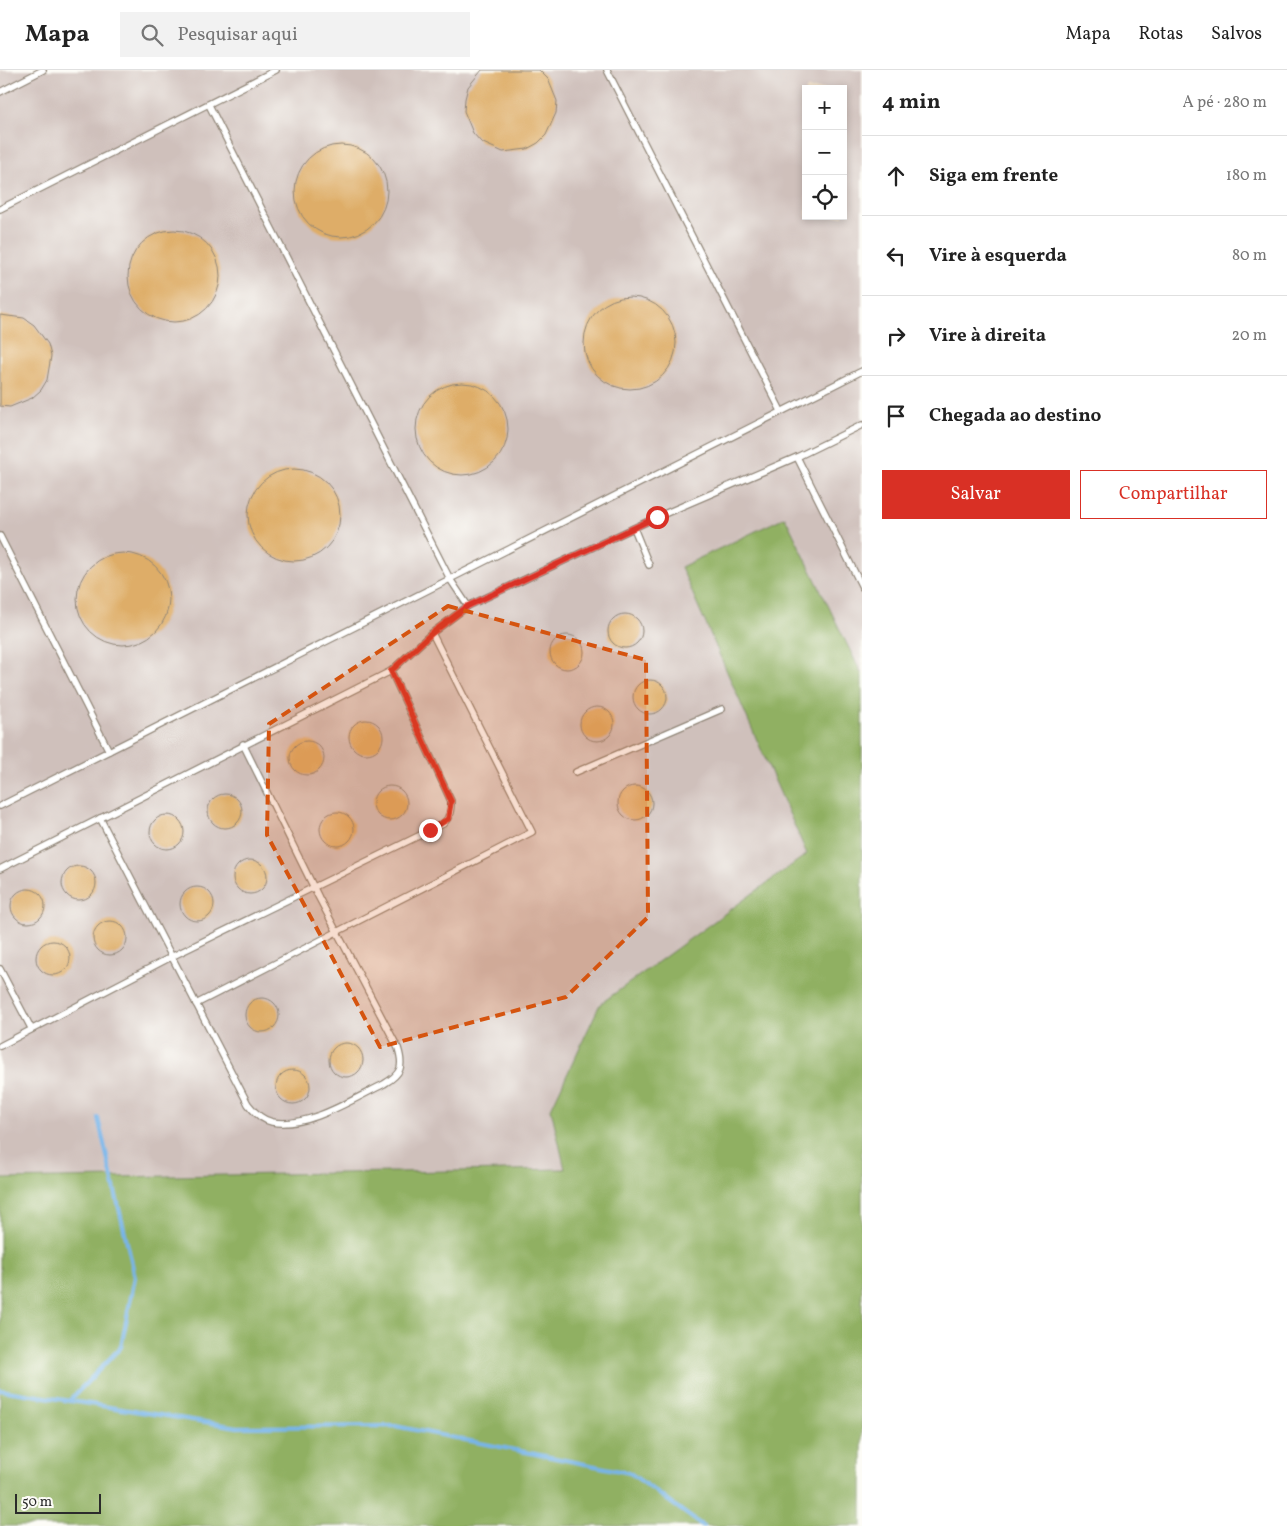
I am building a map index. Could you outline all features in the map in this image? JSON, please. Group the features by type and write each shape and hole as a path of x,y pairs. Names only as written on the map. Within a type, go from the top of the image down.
{"lane":[{"path":"0,92 43,70"},
{"path":"0,210 276,70"},
{"path":"607,70 781,411"},
{"path":"209,105 450,579 468,606"},
{"path":"0,806 862,371"},
{"path":"0,868 391,671 432,633 468,606 634,528 797,457 862,425"},
{"path":"797,457 862,587"},
{"path":"634,528 648,565"},
{"path":"0,536 109,750"},
{"path":"196,1004 337,930 532,832 432,633"},
{"path":"0,1046 31,1028 171,957 443,824 448,819 451,801 391,671"},
{"path":"576,772 722,709"},
{"path":"100,818 248,1104 256,1114 270,1122 307,1120 384,1084 396,1077 401,1068 398,1048 319,898 243,744"},
{"path":"0,969 31,1028"}],"highlighted area":[{"path":"448,606 646,660 648,917 566,997 380,1047 267,835 269,724"}],"shaded area":[{"path":"0,70 862,70 862,1341 565,1169 0,1179"}],"green space":[{"path":"785,517 862,675 862,1526 0,1526 0,1179 565,1169 551,1109 600,1004 807,854 681,567"}],"building":[{"path":"482,70 539,70 548,79 557,101 556,113 546,135 538,143 527,149 503,152 481,142 473,133 464,111 465,99 468,87"},
{"path":"341,145 359,148 374,158 384,173 387,191 384,209 374,224 359,234 341,237 323,234 308,224 298,209 295,191 298,173 308,158 323,148"},
{"path":"174,230 192,233 207,243 217,258 220,276 217,294 207,309 192,319 174,322 156,319 141,309 131,294 128,276 131,258 141,243 156,233"},
{"path":"630,297 648,300 663,310 673,325 676,343 673,361 663,376 648,386 630,389 612,386 597,376 587,361 584,343 587,325 597,310 612,300"},
{"path":"0,315 24,318 34,325 48,344 51,356 47,380 41,390 32,398 10,407 0,406"},
{"path":"462,383 480,386 495,396 505,411 508,429 505,447 495,462 480,472 462,475 444,472 429,462 419,447 416,429 419,411 429,396 444,386"},
{"path":"294,469 312,472 327,482 337,497 340,515 337,533 327,548 312,558 294,561 276,558 261,548 251,533 248,515 251,497 261,482 276,472"},
{"path":"123,553 141,556 156,566 166,581 169,599 166,617 156,632 141,642 123,645 105,642 90,632 80,617 77,599 80,581 90,566 105,556"},
{"path":"625,614 637,619 642,631 637,643 625,648 613,643 608,631 613,619"},
{"path":"567,635 579,640 584,652 579,664 567,669 555,664 550,652 555,640"},
{"path":"650,680 662,685 667,697 662,709 650,714 638,709 633,697 638,685"},
{"path":"597,707 609,712 614,724 609,736 597,741 585,736 580,724 585,712"},
{"path":"366,720 378,725 383,737 378,749 366,754 354,749 349,737 354,725"},
{"path":"307,741 319,746 324,758 319,770 307,775 295,770 290,758 295,746"},
{"path":"390,786 402,791 407,803 402,815 390,820 378,815 373,803 378,791"},
{"path":"635,786 647,791 652,803 647,815 635,820 623,815 618,803 623,791"},
{"path":"225,794 237,799 242,811 237,823 225,828 213,823 208,811 213,799"},
{"path":"337,812 349,817 354,829 349,841 337,846 325,841 320,829 325,817"},
{"path":"167,815 179,820 184,832 179,844 167,849 155,844 150,832 155,820"},
{"path":"250,860 262,865 267,877 262,889 250,894 238,889 233,877 238,865"},
{"path":"79,866 91,871 96,883 91,895 79,900 67,895 62,883 67,871"},
{"path":"197,887 209,892 214,904 209,916 197,921 185,916 180,904 185,892"},
{"path":"28,889 40,894 45,906 40,918 28,923 16,918 11,906 16,894"},
{"path":"110,921 122,926 127,938 122,950 110,955 98,950 93,938 98,926"},
{"path":"53,941 65,946 70,958 65,970 53,975 41,970 36,958 41,946"},
{"path":"262,998 274,1003 279,1015 274,1027 262,1032 250,1027 245,1015 250,1003"},
{"path":"346,1043 358,1048 363,1060 358,1072 346,1077 334,1072 329,1060 334,1048"},
{"path":"293,1070 305,1075 310,1087 305,1099 293,1104 281,1099 276,1087 281,1075"}],"waterway":[{"path":"69,1401 121,1347 135,1277 98,1118"},
{"path":"0,1390 237,1427 395,1426 630,1473 703,1526"}],"route":[{"path":"430,830 443,824 448,819 451,801 391,671 432,633 468,606 657,517"}]}
